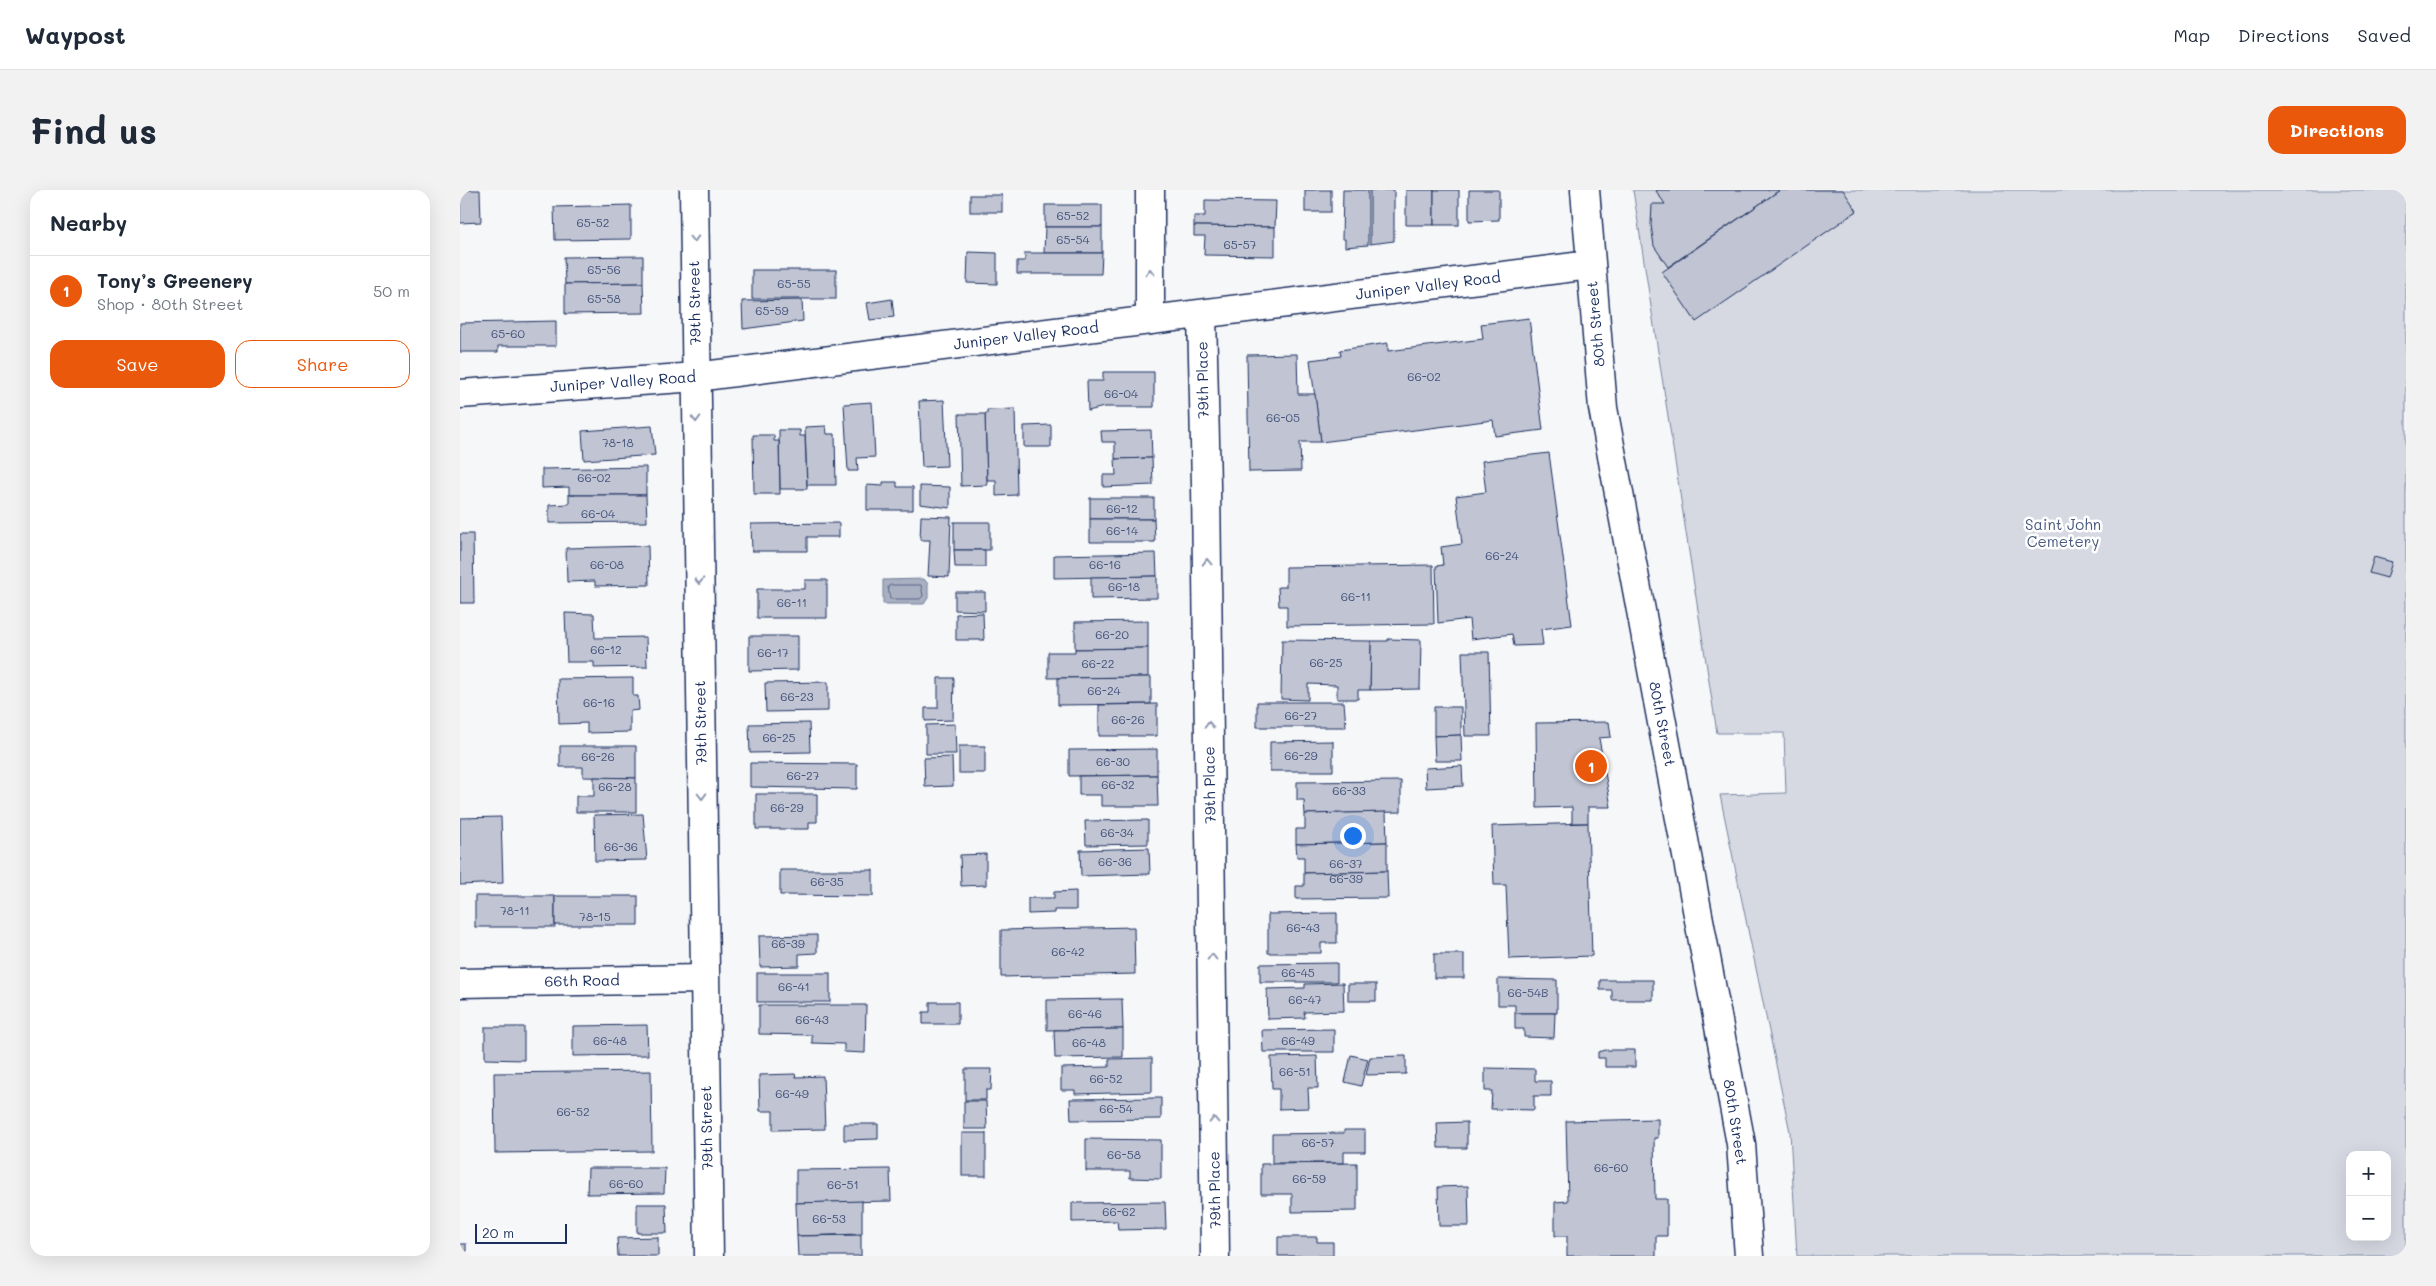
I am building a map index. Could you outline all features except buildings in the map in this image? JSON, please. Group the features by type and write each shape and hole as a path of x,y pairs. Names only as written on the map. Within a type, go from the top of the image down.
{"street":[{"name":"79th Street","path":"694,190 709,1256"},
{"path":"1150,190 1150,320"},
{"name":"80th Street","path":"1585,190 1590,265 1597,315 1603,408 1741,1144 1749,1256"},
{"name":"Juniper Valley Road","path":"460,394 696,377 1590,265"},
{"name":"79th Place","path":"1202,315 1206,485 1215,1256"},
{"name":"66th Road","path":"460,983 704,979"}],"green space":[{"name":"Saint John Cemetery","path":"1633,190 2406,190 2406,1256 1797,1256 1790,1132 1720,795 1786,793 1784,733 1717,733"}],"water":[{"path":"924,579 928,584 928,598 924,604 883,604 883,580"}],"place":[{"name":"Tony’s Greenery","path":"1591,766"}]}
